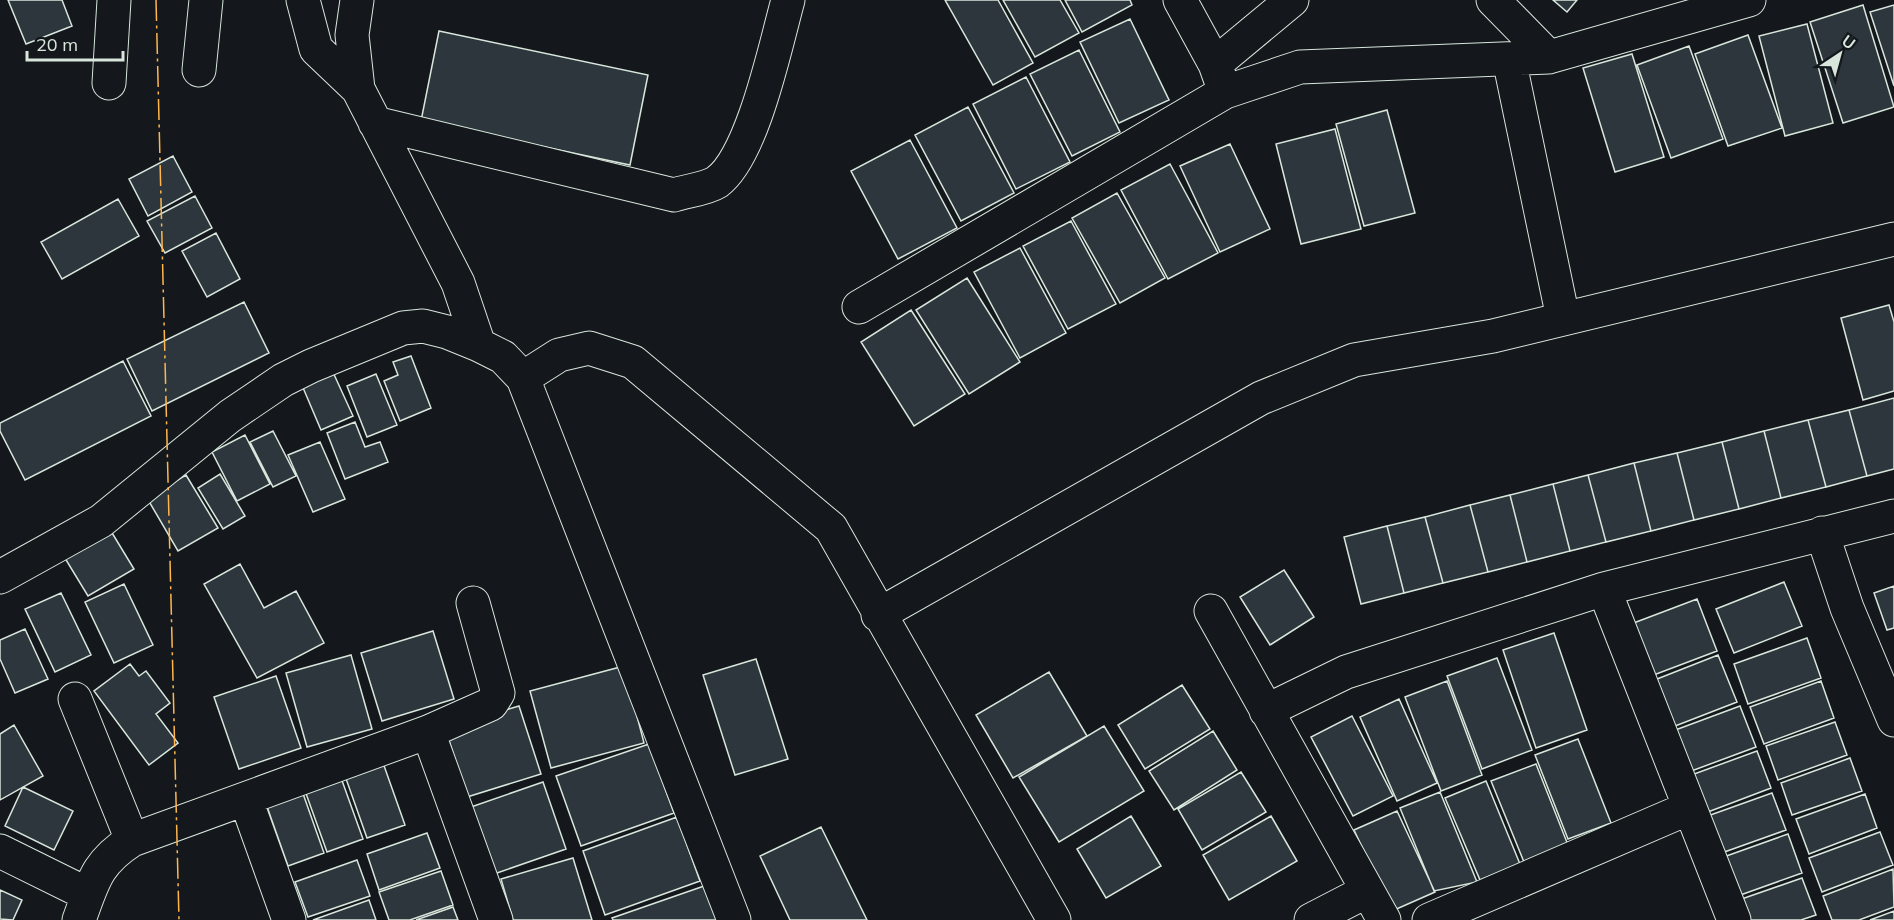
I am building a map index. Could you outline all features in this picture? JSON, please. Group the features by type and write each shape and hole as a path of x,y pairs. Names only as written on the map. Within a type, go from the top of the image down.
{"street":[{"path":"110,83 114,0"},
{"path":"199,70 206,0"},
{"path":"303,0 316,49 358,88"},
{"path":"357,0 352,35 358,88 458,283 479,345"},
{"path":"375,123 674,195 716,182 731,167 750,128 789,0"},
{"path":"1180,0 1220,78"},
{"path":"859,307 1220,78 1292,0"},
{"path":"1493,0 1549,57"},
{"path":"1220,78 1300,67 1549,57 1749,0"},
{"path":"1509,59 1563,318"},
{"path":"878,615 1262,398 1354,360 1493,336 1894,239"},
{"path":"0,577 100,521 230,416 283,380 311,366 403,328 423,326 447,332 479,345 503,357 523,378 734,920"},
{"path":"523,378 560,355 589,348 633,362 831,528 878,615 1054,920"},
{"path":"1266,711 1346,672 1604,589 1894,516"},
{"path":"1822,533 1847,608 1894,720"},
{"path":"1604,589 1734,920"},
{"path":"0,851 83,907 104,861 132,840 428,732 491,704 498,693 473,603"},
{"path":"1211,611 1384,920"},
{"path":"75,699 132,840"},
{"path":"428,732 496,920"},
{"path":"246,800 289,920"},
{"path":"1429,920 1689,808"},
{"path":"1311,920 1367,891"}],"building":[{"path":"8,0 62,0 72,26 26,44"},
{"path":"945,0 998,0 1033,63 993,85"},
{"path":"1003,0 1060,0 1079,33 1035,57"},
{"path":"1065,0 1130,0 1132,5 1082,32"},
{"path":"1553,0 1577,0 1567,12"},
{"path":"1863,5 1894,107 1843,123 1810,22"},
{"path":"1894,5 1894,86 1870,12"},
{"path":"1130,19 1169,100 1119,123 1080,42"},
{"path":"1807,24 1833,123 1785,136 1759,36"},
{"path":"439,31 648,75 630,165 421,121"},
{"path":"1748,35 1782,128 1728,146 1695,54"},
{"path":"1689,46 1723,139 1671,158 1637,65"},
{"path":"1079,50 1120,132 1072,156 1030,74"},
{"path":"1632,54 1664,157 1615,172 1583,68"},
{"path":"1026,77 1070,162 1016,189 973,104"},
{"path":"968,107 1014,193 961,221 915,135"},
{"path":"1387,110 1415,213 1364,226 1336,124"},
{"path":"1335,129 1361,229 1301,244 1276,144"},
{"path":"910,140 957,228 898,259 851,171"},
{"path":"1230,144 1270,229 1220,252 1180,166"},
{"path":"173,156 192,192 148,216 129,179"},
{"path":"1170,164 1218,253 1168,279 1121,190"},
{"path":"1117,193 1165,278 1120,303 1072,218"},
{"path":"195,196 212,228 165,253 147,221"},
{"path":"118,199 139,236 62,279 41,242"},
{"path":"1071,221 1116,304 1068,329 1023,246"},
{"path":"216,233 240,279 207,297 182,251"},
{"path":"1020,248 1066,333 1020,358 974,272"},
{"path":"967,278 1020,362 969,394 916,310"},
{"path":"244,302 269,353 152,411 127,359"},
{"path":"1889,305 1894,322 1894,391 1863,400 1841,318"},
{"path":"911,310 965,394 914,426 861,342"},
{"path":"411,356 431,408 400,421 384,381 398,375 393,362"},
{"path":"123,361 151,416 25,480 0,431 0,423"},
{"path":"332,370 353,416 321,430 301,383"},
{"path":"376,374 397,425 367,437 347,386"},
{"path":"1894,398 1894,469 1867,476 1849,410"},
{"path":"1849,410 1867,476 1826,487 1808,420"},
{"path":"1808,420 1826,487 1781,498 1764,431"},
{"path":"355,422 365,447 380,442 388,462 345,479 327,433"},
{"path":"273,431 296,476 273,487 250,442"},
{"path":"1764,431 1781,498 1739,509 1722,442"},
{"path":"245,435 270,484 237,501 212,452"},
{"path":"320,442 345,499 313,512 288,455"},
{"path":"1722,442 1739,509 1694,520 1677,453"},
{"path":"1677,453 1694,520 1651,531 1634,463"},
{"path":"1634,463 1651,531 1606,542 1588,475"},
{"path":"220,474 245,516 223,529 198,488"},
{"path":"186,475 218,528 178,551 147,498"},
{"path":"1588,475 1606,542 1570,551 1553,484"},
{"path":"1553,484 1570,551 1527,562 1510,495"},
{"path":"1510,495 1527,562 1488,572 1470,505"},
{"path":"1470,505 1488,572 1443,583 1425,517"},
{"path":"1425,517 1443,583 1404,593 1387,526"},
{"path":"106,523 134,569 88,596 60,550"},
{"path":"1387,526 1404,593 1361,604 1344,537"},
{"path":"240,564 264,608 296,591 324,643 257,678 204,584"},
{"path":"1284,570 1314,617 1270,645 1240,597"},
{"path":"1784,582 1802,626 1734,653 1716,609"},
{"path":"124,584 153,645 114,663 85,602"},
{"path":"1894,586 1894,628 1887,630 1874,593"},
{"path":"61,593 91,655 55,672 25,609"},
{"path":"1697,599 1717,651 1651,676 1631,624"},
{"path":"25,629 48,679 15,693 0,659 0,640"},
{"path":"433,631 454,699 382,721 361,653"},
{"path":"1554,633 1587,730 1536,748 1503,650"},
{"path":"1807,638 1821,678 1748,704 1734,664"},
{"path":"351,655 372,729 307,747 286,673"},
{"path":"1718,655 1737,702 1670,728 1652,681"},
{"path":"1497,658 1532,750 1482,769 1447,676"},
{"path":"756,659 788,759 735,775 703,675"},
{"path":"130,664 139,676 146,671 170,703 156,714 178,743 149,765 94,691"},
{"path":"624,666 644,743 551,768 530,691"},
{"path":"1049,672 1087,736 1013,778 976,715"},
{"path":"276,676 301,748 239,769 214,697"},
{"path":"1447,681 1482,775 1441,791 1405,697"},
{"path":"1821,681 1834,718 1764,744 1750,707"},
{"path":"1182,685 1210,729 1145,769 1118,725"},
{"path":"1399,699 1437,783 1397,801 1360,717"},
{"path":"519,706 541,774 467,797 445,728"},
{"path":"1740,706 1756,747 1686,773 1670,732"},
{"path":"1352,716 1393,796 1353,816 1311,737"},
{"path":"1835,722 1847,755 1778,780 1766,746"},
{"path":"14,725 43,776 0,800 0,734"},
{"path":"1104,726 1144,791 1059,842 1019,777"},
{"path":"1213,731 1237,770 1174,810 1149,771"},
{"path":"1578,739 1611,823 1568,839 1535,755"},
{"path":"649,744 674,813 581,846 556,776"},
{"path":"1757,751 1771,788 1700,815 1686,777"},
{"path":"1850,758 1862,791 1792,815 1781,783"},
{"path":"382,760 405,825 367,838 344,773"},
{"path":"1536,764 1568,845 1524,862 1491,781"},
{"path":"1241,772 1266,812 1202,850 1178,809"},
{"path":"340,775 363,839 327,852 304,788"},
{"path":"1486,781 1520,864 1480,880 1445,798"},
{"path":"543,782 566,849 494,874 471,807"},
{"path":"23,787 73,811 54,850 5,826"},
{"path":"301,788 324,853 288,866 265,801"},
{"path":"1440,792 1477,882 1434,891 1400,808"},
{"path":"1772,793 1786,830 1716,855 1702,818"},
{"path":"1865,794 1877,828 1809,854 1796,819"},
{"path":"1397,811 1435,892 1392,911 1354,830"},
{"path":"1131,816 1161,866 1106,898 1077,849"},
{"path":"1271,816 1297,861 1229,900 1203,855"},
{"path":"677,817 700,881 605,915 583,851"},
{"path":"821,827 867,920 790,920 760,856"},
{"path":"1880,832 1893,865 1822,892 1809,858"},
{"path":"427,833 440,868 379,890 367,854"},
{"path":"1788,834 1802,873 1732,898 1718,859"},
{"path":"573,858 592,920 513,920 501,879"},
{"path":"357,860 370,896 308,917 295,882"},
{"path":"1893,869 1894,907 1859,920 1832,920 1823,896"},
{"path":"441,871 453,905 410,920 389,920 379,892"},
{"path":"1802,878 1816,915 1801,920 1739,920 1733,902"},
{"path":"707,885 720,920 613,920 612,918"},
{"path":"0,890 22,900 13,920 0,919"},
{"path":"369,900 376,920 313,920"},
{"path":"453,907 458,920 416,920"},
{"path":"1894,911 1894,920 1870,920"}],"power":[{"path":"156,0 179,920"}]}
